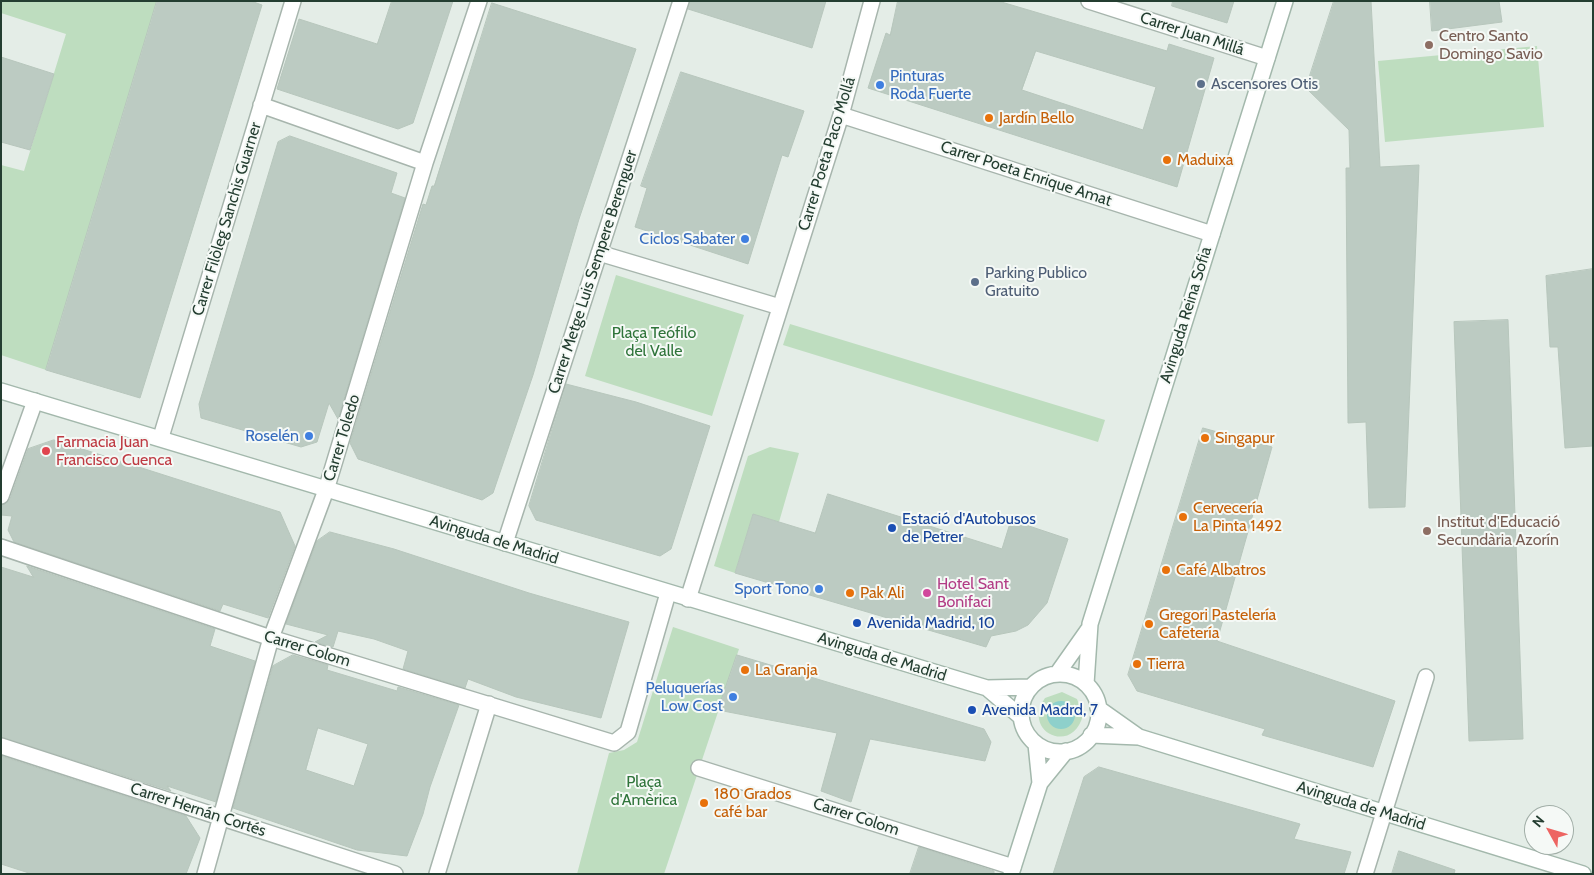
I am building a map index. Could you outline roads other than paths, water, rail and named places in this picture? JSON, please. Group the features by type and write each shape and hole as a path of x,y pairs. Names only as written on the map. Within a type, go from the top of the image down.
{"street":[{"name":"Carrer Filòleg Sanchis Guarner","path":"161,437 294,1"},
{"name":"Carrer Toledo","path":"206,874 271,638 326,490 425,163 479,1"},
{"name":"Carrer Metge Luis Sempere Berenguer","path":"505,543 681,1"},
{"name":"Carrer Poeta Paco Mollá","path":"688,598 841,115 872,1"},
{"name":"Carrer Juan Millá","path":"1089,1 1267,58"},
{"name":"Avinguda Reina Sofia","path":"1086,684 1088,630 1285,1"},
{"path":"261,105 425,163"},
{"name":"Carrer Poeta Enrique Amat","path":"841,115 1212,234"},
{"path":"600,253 780,307"},
{"name":"Avinguda de Madrid","path":"1,391 161,437 326,490 987,688 1030,686"},
{"path":"1,496 35,401"},
{"name":"Carrer Colom","path":"1,547 271,638 614,743 628,732 668,593"},
{"name":"Avinguda Reina Sofia","path":"1058,674 1088,630"},
{"path":"1058,674 1072,676 1086,684 1095,696 1098,708 1098,722 1091,735 1081,745 1066,751 1048,750 1036,744 1026,733 1021,717 1022,702 1030,686 1043,678 1058,674"},
{"path":"1365,874 1426,677"},
{"name":"Avinguda de Madrid","path":"987,688 1021,717"},
{"path":"437,874 489,704"},
{"name":"Avinguda de Madrid","path":"1098,708 1139,737"},
{"name":"Avinguda de Madrid","path":"1091,735 1139,737 1385,813 1552,869 1583,874"},
{"path":"1036,744 1040,783"},
{"name":"Carrer Hernán Cortés","path":"1,746 395,874"},
{"path":"1012,870 1040,783 1066,751"},
{"name":"Carrer Colom","path":"699,768 1012,870"}],"water":[{"path":"1061,701 1071,705 1075,715 1071,725 1061,729 1051,725 1047,715 1051,705"}],"place":[{"name":"Centro Santo Domingo Savio","path":"1429,45"},
{"name":"Ascensores Otis","path":"1201,84"},
{"name":"Pinturas Roda Fuerte","path":"880,85"},
{"name":"Jardín Bello","path":"989,118"},
{"name":"Maduixa","path":"1167,160"},
{"name":"Ciclos Sabater","path":"745,239"},
{"name":"Parking Publico Gratuito","path":"975,282"},
{"name":"Roselén","path":"309,436"},
{"name":"Singapur","path":"1205,438"},
{"name":"Farmacia Juan Francisco Cuenca","path":"46,451"},
{"name":"Cervecería La Pinta 1492","path":"1183,517"},
{"name":"Estació d'Autobusos de Petrer","path":"892,528"},
{"name":"Institut d'Educació Secundària Azorín","path":"1427,531"},
{"name":"Café Albatros","path":"1166,570"},
{"name":"Sport Tono","path":"819,589"},
{"name":"Pak Ali","path":"850,593"},
{"name":"Hotel Sant Bonifaci","path":"927,593"},
{"name":"Avenida Madrid, 10","path":"857,623"},
{"name":"Gregori Pastelería Cafetería","path":"1149,624"},
{"name":"Tierra","path":"1137,664"},
{"name":"La Granja","path":"745,670"},
{"name":"Peluquerías Low Cost","path":"733,697"},
{"name":"Avenida Madrd, 7","path":"972,710"},
{"name":"180 Grados café bar","path":"704,803"}],"park label":[{"name":"Plaça Teófilo del Valle","path":"654,342"},
{"name":"Plaça d'Amèrica","path":"644,791"}]}
